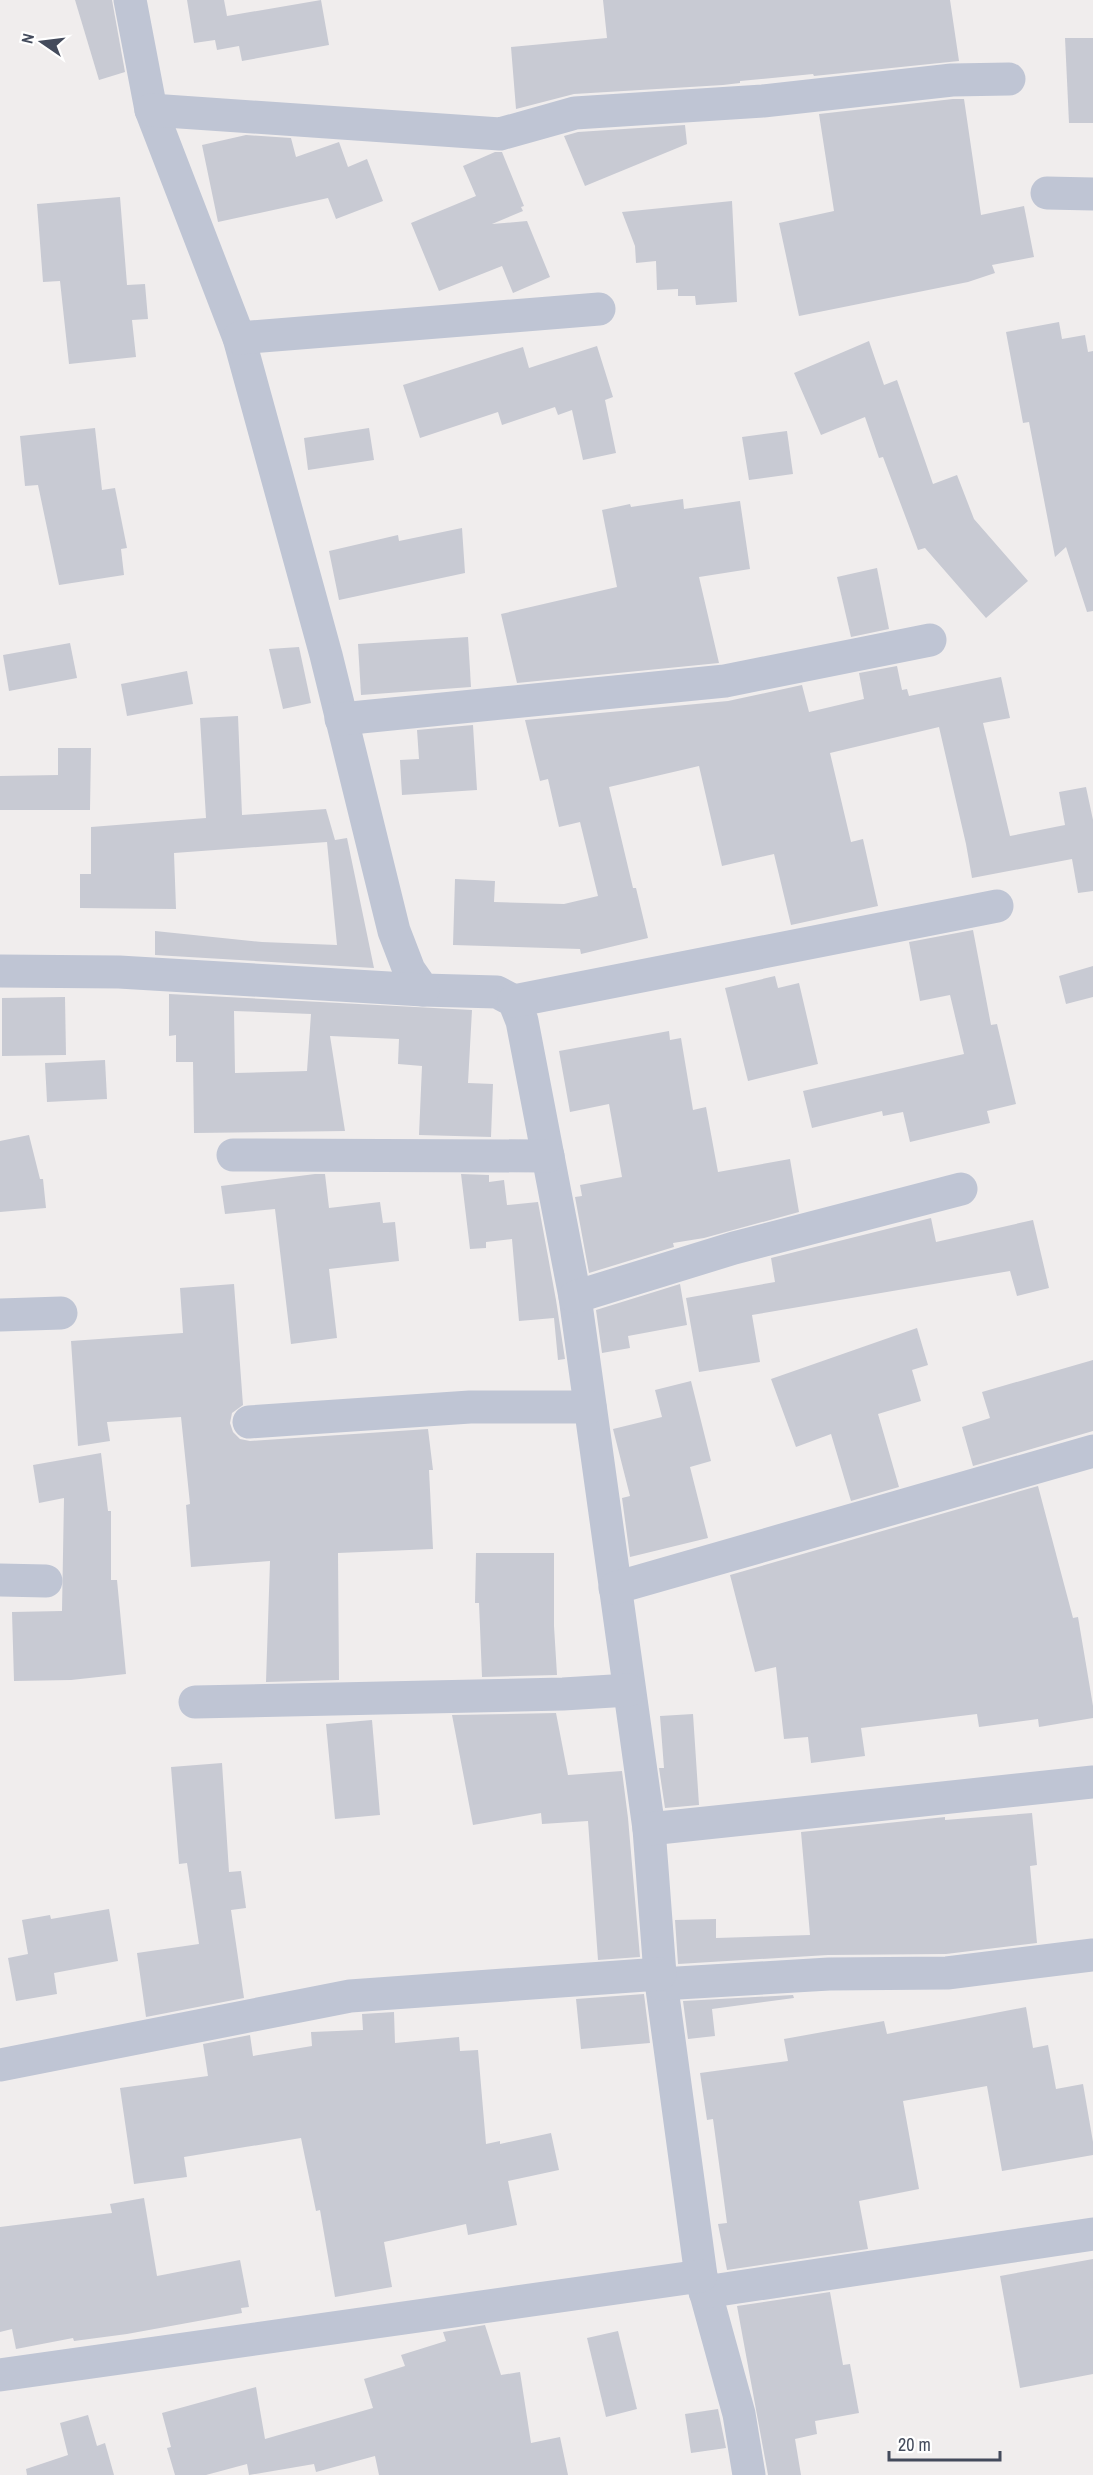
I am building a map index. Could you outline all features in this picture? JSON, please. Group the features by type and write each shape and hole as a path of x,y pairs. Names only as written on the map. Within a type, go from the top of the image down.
{"street":[{"path":"130,0 151,110 239,338 341,719 394,931 409,970 423,990"},
{"path":"151,110 500,134 583,112 763,101 952,81 1009,79"},
{"path":"1047,193 1093,194"},
{"path":"239,338 599,309"},
{"path":"341,719 725,681 930,640"},
{"path":"514,1001 996,906"},
{"path":"0,971 119,972 423,990 498,992 514,1001 522,1021 575,1297 649,1829 660,1979 703,2284 739,2414 749,2475"},
{"path":"232,1155 548,1156"},
{"path":"575,1297 735,1248 961,1189"},
{"path":"0,1315 61,1313"},
{"path":"249,1422 470,1407 590,1407"},
{"path":"615,1588 1093,1451"},
{"path":"0,1580 46,1581"},
{"path":"195,1702 562,1694 629,1690"},
{"path":"649,1829 1093,1782"},
{"path":"0,2065 350,1996 660,1979 947,1973 1093,1955"},
{"path":"0,2375 1093,2234"}],"building":[{"path":"75,0 112,0 125,72 99,80"},
{"path":"187,0 224,0 227,16 321,0 329,45 242,61 239,46 217,50 215,40 194,43"},
{"path":"603,0 950,0 959,61 740,81 740,83 723,85 574,94 516,109 511,47 607,38"},
{"path":"1065,38 1093,38 1093,123 1069,123"},
{"path":"964,99 981,215 1024,206 1034,257 992,265 995,273 968,282 799,316 779,223 834,211 819,114"},
{"path":"685,125 687,144 585,186 564,136 578,132"},
{"path":"246,135 291,138 296,157 339,142 348,167 367,159 383,201 336,219 328,198 218,222 202,145"},
{"path":"495,152 502,152 524,206 521,207 523,211 492,224 527,221 550,277 513,293 502,266 439,291 411,223 476,196 463,166"},
{"path":"120,197 127,285 145,284 148,319 132,320 136,357 69,364 60,281 43,282 37,204"},
{"path":"732,201 737,302 696,305 695,296 678,296 678,289 657,290 656,261 636,263 635,246 622,212"},
{"path":"1059,322 1062,339 1085,335 1088,352 1093,351 1093,611 1087,612 1066,547 1055,557 1029,422 1023,423 1006,332"},
{"path":"869,341 884,385 897,380 933,484 957,475 974,519 1028,581 986,618 925,548 918,550 883,457 879,458 865,417 821,435 794,373"},
{"path":"597,346 613,397 605,400 616,453 583,460 572,410 558,415 555,407 502,425 498,412 420,438 403,385 523,347 529,368"},
{"path":"95,428 102,490 115,488 127,548 121,549 124,575 59,585 38,485 25,486 20,436"},
{"path":"369,428 374,460 308,470 304,438"},
{"path":"787,431 793,474 749,480 742,437"},
{"path":"683,499 684,509 740,501 750,569 699,577 719,663 517,683 501,614 617,587 602,510 630,504 631,507"},
{"path":"462,528 465,573 339,600 329,551 398,535 399,541"},
{"path":"877,568 889,629 851,637 837,577"},
{"path":"468,637 471,687 361,695 358,644"},
{"path":"70,643 77,678 9,691 3,655"},
{"path":"299,647 311,703 283,709 269,649"},
{"path":"897,666 902,690 907,689 909,696 1001,677 1010,718 983,723 1010,836 1065,825 1059,792 1086,787 1093,820 1093,891 1078,893 1072,859 972,878 939,727 830,753 851,842 863,839 878,906 791,925 774,854 722,866 699,766 609,787 633,888 636,888 648,938 581,954 580,949 453,945 455,879 495,881 494,902 564,904 598,896 580,822 559,827 548,779 540,781 525,720 728,701 802,685 809,712 864,699 859,673"},
{"path":"187,671 193,704 127,716 121,684"},
{"path":"238,716 242,815 326,809 335,840 347,838 374,968 155,955 155,931 262,942 337,945 327,842 174,853 176,909 80,908 80,874 91,874 91,827 206,818 200,718"},
{"path":"473,725 477,790 402,795 400,760 419,759 417,730"},
{"path":"58,748 91,748 90,810 0,810 0,776 58,775"},
{"path":"973,930 991,1025 997,1024 1016,1104 987,1111 990,1123 910,1142 903,1112 883,1116 882,1111 812,1128 803,1091 964,1054 950,995 920,1001 909,942"},
{"path":"1093,966 1093,997 1066,1004 1059,976"},
{"path":"775,976 778,988 799,983 818,1064 748,1081 725,988"},
{"path":"169,994 472,1010 468,1083 493,1084 491,1137 419,1135 422,1066 398,1064 399,1039 330,1036 345,1131 194,1133 193,1062 176,1062 176,1035 169,1036","holes":["234,1011 311,1014 307,1071 235,1073"]},
{"path":"65,997 66,1055 2,1056 2,998"},
{"path":"669,1031 670,1040 681,1038 693,1110 706,1107 718,1172 790,1159 799,1212 704,1238 673,1243 674,1247 589,1273 575,1197 582,1196 580,1185 622,1177 609,1104 570,1112 559,1051"},
{"path":"105,1060 107,1099 47,1102 45,1063"},
{"path":"29,1135 40,1179 43,1179 46,1208 0,1212 0,1141"},
{"path":"325,1174 329,1208 380,1202 383,1223 395,1222 399,1261 329,1269 337,1338 291,1344 275,1209 225,1214 221,1186"},
{"path":"461,1174 489,1175 489,1182 504,1180 507,1205 538,1202 565,1359 558,1360 554,1318 519,1321 512,1239 486,1242 486,1248 470,1249"},
{"path":"931,1218 936,1242 1033,1220 1049,1288 1017,1296 1010,1271 752,1315 760,1362 699,1372 686,1298 775,1282 771,1258"},
{"path":"234,1284 243,1405 232,1413 230,1423 233,1432 240,1439 250,1441 428,1429 433,1470 429,1470 433,1549 338,1553 339,1680 266,1682 270,1561 191,1567 186,1505 190,1504 181,1417 107,1422 110,1441 78,1446 71,1341 183,1333 180,1288"},
{"path":"680,1284 687,1325 628,1336 630,1348 602,1353 596,1310"},
{"path":"917,1328 928,1365 912,1370 921,1401 878,1414 899,1487 851,1501 831,1434 796,1447 771,1379"},
{"path":"1093,1360 1093,1431 973,1466 962,1427 990,1418 982,1392"},
{"path":"691,1381 711,1461 690,1467 708,1538 630,1557 622,1498 630,1496 613,1429 662,1417 655,1390"},
{"path":"101,1453 108,1511 111,1511 111,1580 117,1580 126,1674 71,1680 14,1681 12,1612 62,1611 64,1498 39,1503 33,1465"},
{"path":"1038,1486 1073,1618 1078,1617 1093,1718 1039,1727 1038,1719 979,1727 977,1714 861,1728 865,1756 811,1763 808,1737 784,1739 776,1667 755,1672 730,1575"},
{"path":"476,1553 554,1553 557,1675 482,1677 479,1603 475,1603"},
{"path":"556,1713 568,1775 622,1771 640,1957 598,1960 588,1821 542,1824 541,1813 473,1825 452,1715"},
{"path":"693,1714 699,1805 665,1808 659,1768 664,1768 660,1716"},
{"path":"372,1720 380,1815 335,1819 326,1724"},
{"path":"222,1763 229,1872 241,1871 246,1908 231,1910 244,1998 146,2017 137,1953 199,1944 187,1863 179,1864 171,1767"},
{"path":"1032,1813 1037,1865 1030,1866 1037,1943 946,1954 828,1955 678,1964 675,1920 716,1919 716,1938 810,1935 801,1832 945,1817 945,1820"},
{"path":"109,1909 118,1961 54,1973 57,1994 16,2001 8,1958 28,1954 22,1920 50,1915 51,1919"},
{"path":"644,1994 650,2043 581,2049 576,1999"},
{"path":"793,1995 794,1998 712,2009 715,2036 688,2039 683,2001"},
{"path":"1026,2007 1033,2048 1048,2045 1056,2089 1083,2084 1093,2142 1093,2155 1002,2171 987,2086 903,2101 919,2189 859,2201 868,2249 727,2270 718,2224 727,2223 713,2119 707,2120 700,2073 788,2061 784,2039 884,2021 887,2034"},
{"path":"394,2012 395,2043 459,2037 460,2051 478,2050 486,2144 500,2141 500,2144 551,2133 559,2170 508,2181 517,2225 468,2235 466,2224 384,2242 392,2287 335,2297 320,2210 316,2211 301,2138 184,2157 187,2177 134,2184 120,2088 208,2076 203,2044 250,2035 253,2056 312,2046 311,2032 363,2030 362,2014"},
{"path":"144,2198 157,2276 240,2260 249,2307 241,2308 242,2313 127,2334 74,2341 73,2338 16,2349 12,2329 0,2332 0,2227 112,2213 110,2204"},
{"path":"1093,2259 1093,2374 1020,2388 1000,2276"},
{"path":"830,2292 843,2365 850,2364 859,2413 815,2421 817,2434 795,2439 801,2475 768,2475 737,2306"},
{"path":"485,2325 501,2375 520,2372 531,2443 560,2437 568,2475 379,2475 375,2456 316,2472 314,2464 249,2475 247,2464 206,2475 175,2475 167,2448 171,2447 162,2413 256,2387 265,2439 373,2408 364,2379 405,2366 401,2355 446,2341 443,2332"},
{"path":"618,2331 637,2409 606,2417 587,2338"},
{"path":"718,2409 726,2448 691,2453 685,2414"},
{"path":"88,2415 97,2446 105,2443 114,2475 27,2475 26,2469 68,2455 60,2423"}]}
